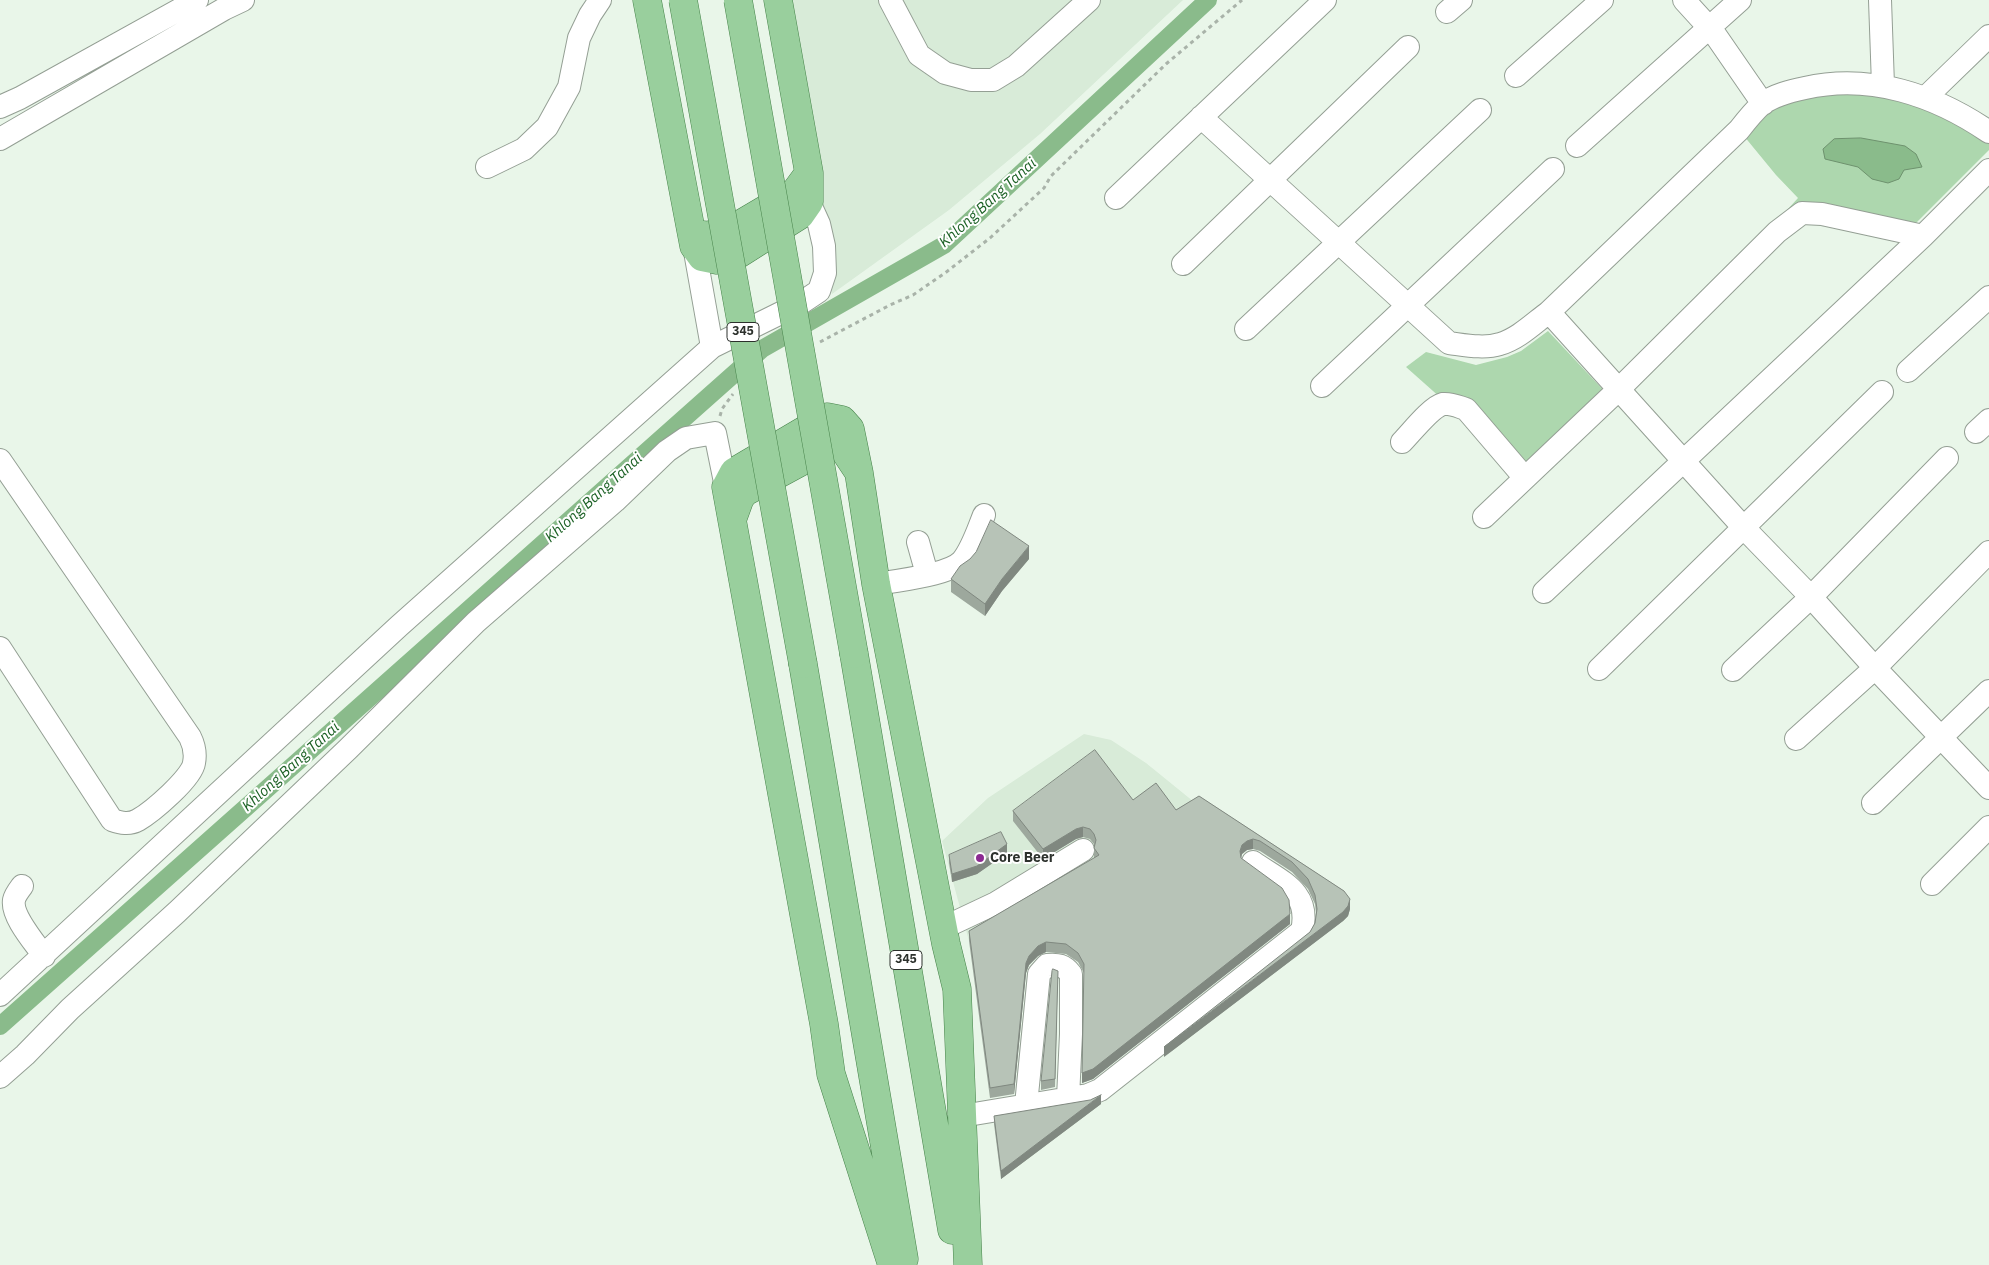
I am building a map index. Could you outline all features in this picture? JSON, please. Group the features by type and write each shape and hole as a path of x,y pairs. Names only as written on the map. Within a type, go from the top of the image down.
{"main road":[{"path":"647,0 694,246 702,256 717,260 737,255 800,215 809,202 808,173 778,0"},
{"name":"345","path":"683,0 803,664 906,1265"},
{"name":"345","path":"738,0 854,654 958,1265"},
{"path":"686,211 698,233 707,236 716,234 734,228 795,192 808,173"},
{"path":"892,1265 830,1074 824,1024 726,487 734,472 827,417 842,420 850,429 860,472 876,584 944,936 957,989 968,1265"},
{"path":"732,520 740,498 745,492 830,446 838,445 844,450 860,472"},
{"path":"906,955 916,981 928,988 936,987 945,981 947,976 944,936"},
{"path":"824,1024 836,1058 840,1062 852,1062 859,1057 862,1049 863,1016"}],"street":[{"path":"32,119 10,102 197,0"},
{"path":"0,139 224,9 243,0"},
{"path":"487,167 524,149 547,127 569,87 579,38 600,0"},
{"path":"890,0 919,55 945,73 971,80 993,80 1016,66 1089,0"},
{"path":"1116,198 1325,0"},
{"path":"1516,76 1602,0"},
{"path":"1684,0 1709,28 1763,104"},
{"path":"1577,146 1740,0"},
{"path":"1867,0 1875,84"},
{"path":"1875,84 1880,0"},
{"path":"1925,98 1989,36"},
{"path":"1183,264 1408,47"},
{"path":"1201,117 1449,342 1474,346 1500,344 1514,338 1549,312 1739,130 1763,104 1784,93 1821,84 1875,84 1925,98 1964,115 1989,132"},
{"path":"1246,329 1480,110"},
{"path":"1322,386 1553,169"},
{"path":"1544,592 1923,236 1989,170"},
{"path":"0,995 399,626 712,347 801,303 819,291 825,273 824,246 809,202"},
{"path":"1484,517 1619,389 1777,232 1802,213 1822,214 1923,236"},
{"path":"694,246 712,347"},
{"path":"1908,371 1989,297"},
{"path":"1549,312 1743,527 1811,596 1875,668 1989,788"},
{"path":"1599,669 1882,392"},
{"path":"1402,442 1436,407 1444,404 1456,405 1466,409 1525,478"},
{"path":"0,1077 348,749 476,622 615,501 667,451 686,438 715,433 726,487"},
{"path":"1733,670 1811,596 1947,458"},
{"path":"0,460 190,737 194,747 194,764 184,781 137,820 123,824 112,820 0,648"},
{"path":"876,584 952,569 962,561 984,516"},
{"path":"918,542 927,574"},
{"path":"1796,739 1875,668 1989,552"},
{"path":"1874,803 1989,691"},
{"path":"1932,884 1989,827"},
{"path":"944,936 1083,850"},
{"path":"962,1116 1088,1095 1100,1090 1302,931 1305,917 1303,904 1295,892 1253,862"},
{"path":"22,886 14,901 14,909 18,919 44,956"},
{"path":"1026,1105 1039,974 1047,965 1054,964 1066,968 1071,974 1068,1098"},
{"path":"1033,1034 1071,1034"}],"path":[{"path":"819,343 890,305 913,295 990,238 1044,188 1050,176 1166,64 1242,0"},
{"path":"715,433 722,409 730,396 738,390"}],"shaded area":[{"path":"776,0 1183,0 1040,134 949,210 832,294 809,202"},
{"path":"1821,87 1889,90 1989,133 1989,150 1905,234 1787,210 1798,198 1776,175 1739,130 1760,108"},
{"path":"1861,138 1905,146 1916,154 1922,167 1904,170 1899,179 1888,183 1872,179 1858,167 1825,159 1823,149 1834,139"},
{"path":"1548,331 1607,394 1523,471 1406,367 1426,352 1476,365 1507,357 1521,351"},
{"path":"1084,734 1111,740 1146,763 1199,806 969,941 942,841 988,798"}],"building":[{"path":"991,520 1029,546 1002,579 985,604 951,579 960,566 976,552"},
{"path":"1095,750 1133,800 1156,783 1176,810 1199,796 1344,891 1350,899 1348,906 1343,912 1164,1047 1310,932 1315,923 1317,909 1315,895 1308,879 1292,862 1260,841 1253,839 1247,841 1242,845 1240,851 1241,858 1282,888 1289,900 1290,914 1093,1069 1082,1073 1084,964 1078,953 1066,944 1046,942 1038,946 1029,956 1026,963 1014,1084 990,1088 969,931 1099,855 1094,848 1096,840 1094,834 1090,829 1083,827 1076,829 1043,849 1013,811"},
{"path":"1001,832 1007,844 977,866 952,874 949,855"},
{"path":"1053,969 1058,971 1055,1079 1041,1081 1052,971"},
{"path":"1101,1095 1001,1171 994,1116 1090,1100"}],"waterway":[{"name":"Khlong Bang Tanai","path":"0,1026 762,349 944,245 1208,0"}],"place":[{"name":"Core Beer","path":"980,858"}]}
